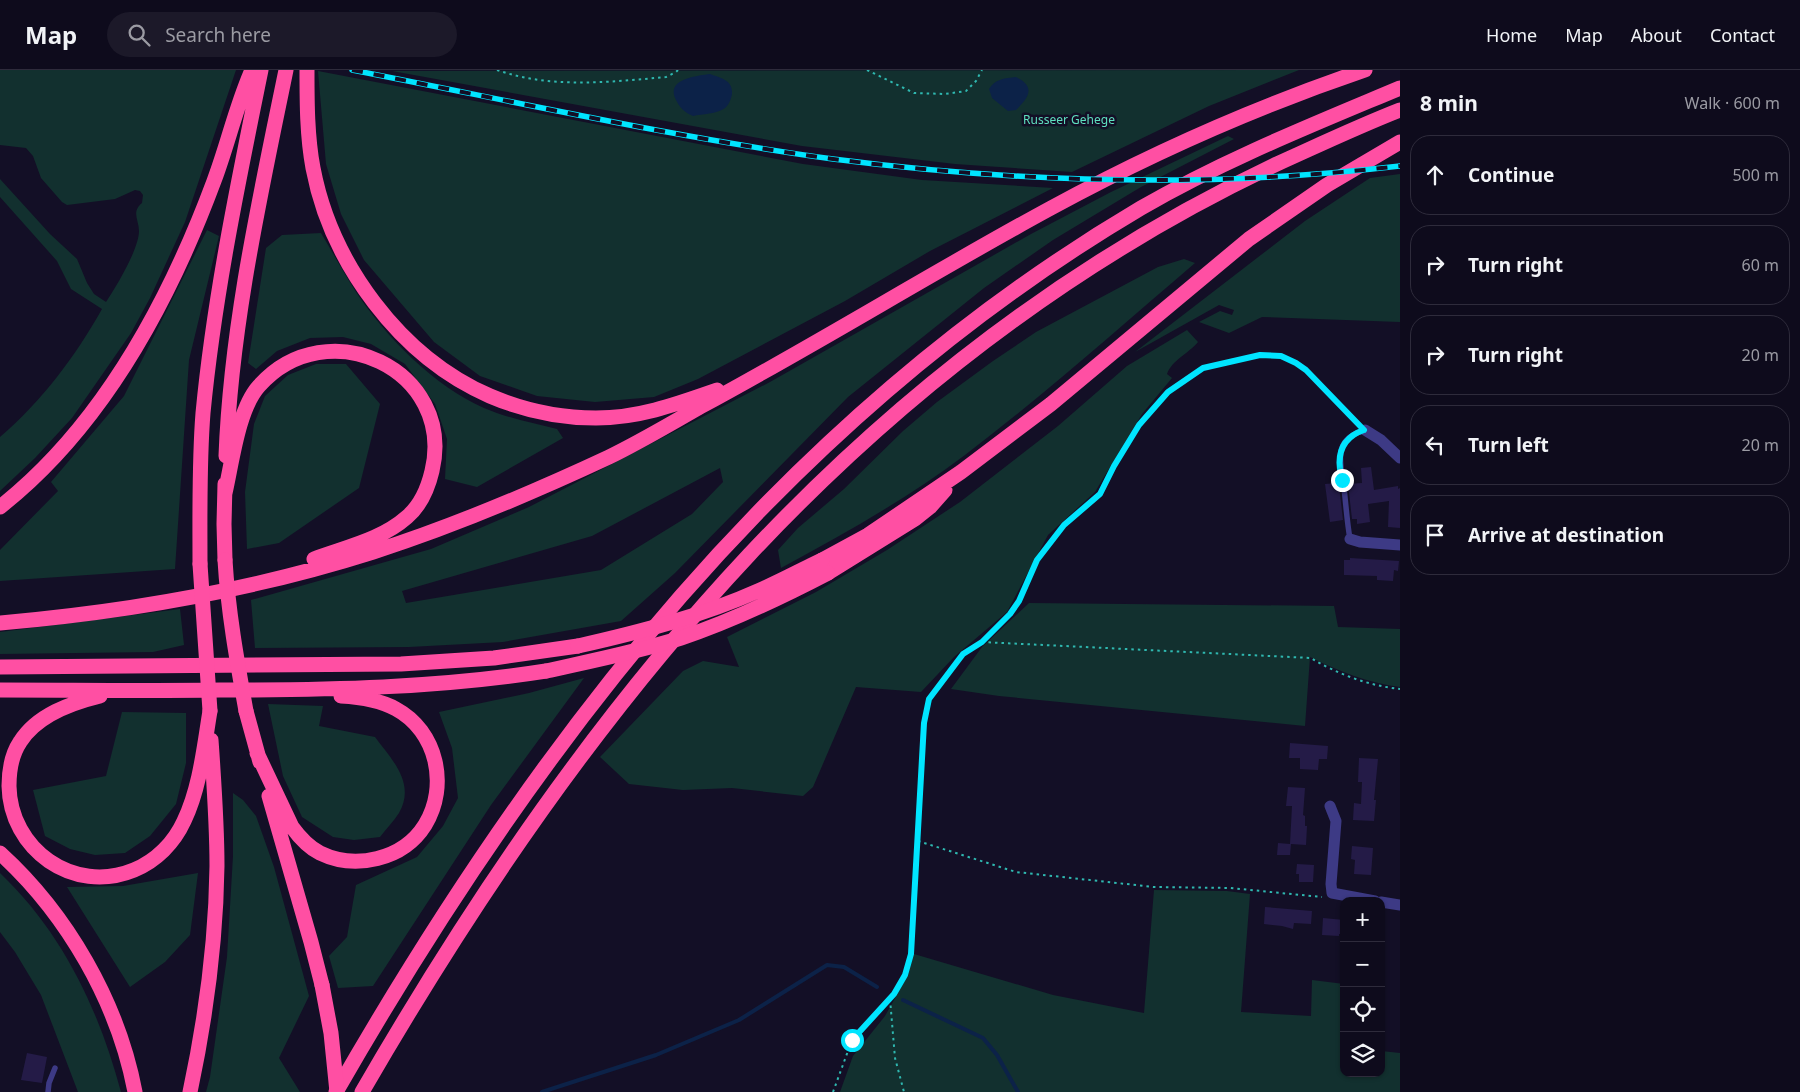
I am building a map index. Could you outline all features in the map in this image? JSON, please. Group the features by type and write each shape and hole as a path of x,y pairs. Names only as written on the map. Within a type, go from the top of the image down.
{"highway":[{"path":"0,507 39,472 63,446 112,384 143,335 179,264 203,208 228,142 243,89 252,70"},
{"path":"190,1092 205,1018 216,896 215,806 200,564 199,480 210,354 222,272 261,70"},
{"path":"286,70 244,285 231,390 226,453 225,560 234,644 246,711 322,985 331,1033 336,1092"},
{"path":"0,623 159,602 247,586 372,552 513,500 612,455 761,374 1051,208 1145,160 1233,119 1365,70"},
{"path":"307,71 310,142 314,168 324,206 340,246 363,285 395,326 426,356 456,378 490,396 525,408 566,416 598,418 633,415 667,408 761,374"},
{"path":"336,1092 384,1009 481,857 585,712 670,608 728,543 815,455 892,385 976,318 1088,241 1142,208 1216,168 1307,126 1400,88"},
{"path":"362,1092 398,1030 468,918 543,808 607,721 716,590 797,504 847,456 939,376 1036,303 1093,265 1151,230 1232,186 1321,143 1400,110"},
{"path":"0,690 287,690 400,686 473,680 546,671 630,652 723,623 774,601 825,567 924,513 961,472 1050,404 1249,239 1327,186 1400,142"},
{"path":"225,493 244,411 250,400 258,386 270,374 299,358 317,352 339,351 366,355 399,373 414,388 424,404 431,423 434,440 434,462 424,494 408,516 378,537 247,586"},
{"path":"0,667 401,664 494,658 578,646 644,631 689,617 825,567"},
{"path":"257,753 292,827 300,838 320,853 344,861 376,859 392,854 404,846 425,826 436,796 437,771 430,744 421,730 409,718 396,709 380,702 349,696 287,690"},
{"path":"130,691 80,701 46,718 33,727 20,742 13,756 9,775 9,795 12,811 18,826 31,845 46,859 63,870 82,876 97,877 128,873 157,857 168,846 184,821 191,804 203,753 210,711"},
{"path":"0,853 48,906 90,970 117,1029 135,1092"}],"street":[{"path":"1364,430 1381,440 1400,458"},
{"path":"1350,539 1360,542 1400,545"},
{"path":"1330,806 1336,821 1332,893 1354,897"},
{"path":"1385,903 1400,905"}],"lane":[{"path":"1350,539 1344,485 1340,473 1341,449 1349,437 1364,430"},
{"path":"48,1092 49,1083 55,1068"}],"path":[{"path":"497,70 513,76 565,84 666,77 678,70"},
{"path":"867,70 914,93 944,94 966,91 976,81 982,70"},
{"path":"833,1092 852,1040 890,999 905,975 911,954 924,723 929,699 963,654 982,642 1010,614 1019,601 1037,560 1064,525 1100,494 1114,466 1139,425 1168,392 1203,368 1260,355 1273,355 1287,358 1306,370 1364,430"},
{"path":"982,642 1311,658 1329,668 1362,680 1400,689"},
{"path":"918,841 1016,872 1154,887 1230,888 1326,897 1332,893"},
{"path":"890,999 895,1058 904,1092"}],"green space":[{"path":"0,70 236,70 185,222 150,298 131,333 72,418 35,458 0,491 0,437 30,409 57,378 81,344 102,309 71,289 57,261 0,197 0,179 50,234 77,259 94,294 106,302 126,268 135,248 139,231 136,213 142,203 143,195 140,191 135,190 115,199 67,205 62,202 41,178 33,156 26,148 0,145"},
{"name":"Russeer Gehege","path":"1299,70 1209,106 1072,172 955,164 802,146 392,71"},
{"path":"318,71 803,164 922,180 1053,188 930,251 845,301 698,379 654,397 595,402 537,396 480,376 434,342 364,260 341,214 326,164"},
{"path":"1228,136 1234,139 1141,187 1053,240 984,288 848,397 675,573 621,621 503,642 409,647 255,648 251,600 431,549 529,507 770,382 1031,234 1111,192","holes":["720,468 723,482 692,514 601,570 406,603 402,591 592,536"]},
{"path":"1400,174 1400,322 1262,317 1229,333 1199,322 1220,311 1232,315 1234,310 1219,305 1135,352 1305,221 1370,178"},
{"path":"207,230 219,236 189,360 175,569 0,581 0,550 58,491 51,482 124,396"},
{"path":"321,233 368,309 412,359 465,399 493,412 557,429 563,438 477,487 445,479 447,439 435,404 405,364 371,344 343,337 310,338 277,351 256,369 248,363 266,248 282,235"},
{"path":"1184,259 1195,263 1052,385 965,455 875,515 781,568 778,550 798,528 844,489 903,431 937,402 1036,332 1158,267"},
{"path":"1187,330 1198,342 1169,369 1167,374 1172,378 1142,414 1095,492 1048,535 1007,612 954,657 921,692 856,687 813,787 803,796 732,788 683,790 629,784 600,757 683,671 703,661 739,667 727,637 816,592 887,550 960,502 1058,426 1127,366"},
{"path":"316,364 346,364 380,404 359,488 279,543 247,549 245,492 254,424 265,396 288,375"},
{"path":"1029,603 1334,606 1338,627 1400,629 1400,687 1376,683 1354,676 1310,657 1305,726 999,696 951,689 982,647"},
{"path":"180,609 184,645 153,652 0,654 0,632"},
{"path":"584,678 491,805 373,986 338,988 329,956 347,937 356,885 417,857 443,826 458,798 452,748 439,712 529,693"},
{"path":"268,704 323,706 319,726 375,737 400,772 405,792 404,802 399,813 380,837 354,840 333,837 302,817 283,776"},
{"path":"122,712 186,713 186,763 176,804 150,836 125,853 95,855 70,849 45,836 33,790 106,776"},
{"path":"233,793 243,800 256,816 274,867 309,996 279,1058 300,1092 206,1092 210,1077 227,957 233,856"},
{"path":"0,873 42,921 76,974 102,1032 121,1092 78,1092 41,995 15,952 0,932"},
{"path":"198,873 190,935 165,962 130,987 67,887 123,886"},
{"path":"1154,890 1227,891 1250,894 1241,1012 1311,1016 1312,980 1340,984 1340,1077 1385,1077 1385,1051 1400,1053 1400,1092 840,1092 853,1056 885,1016 908,975 914,954 1053,995 1144,1013"}],"water":[{"path":"710,74 722,78 731,86 732,94 729,104 722,110 714,113 693,116 679,105 674,93 675,87 684,80"},
{"path":"1016,77 1026,85 1028,92 1024,101 1016,110 1008,111 992,98 989,89 997,81"}],"building":[{"path":"1371,467 1374,490 1398,486 1398,489 1400,488 1400,528 1388,527 1389,501 1368,504 1370,522 1357,524 1357,519 1352,519 1348,484 1362,483 1361,468"},
{"path":"1336,483 1339,485 1343,520 1330,522 1325,484"},
{"path":"1350,558 1399,561 1398,571 1394,570 1393,581 1377,580 1377,576 1344,575 1344,560 1350,560"},
{"path":"1290,743 1328,746 1327,759 1319,759 1318,770 1300,769 1300,758 1289,758"},
{"path":"1359,758 1378,759 1374,821 1353,820 1354,803 1361,804 1362,782 1358,782"},
{"path":"1288,787 1305,788 1303,815 1305,816 1305,826 1307,826 1306,845 1291,844 1290,855 1277,855 1278,843 1290,844 1292,806 1286,806"},
{"path":"1352,846 1373,848 1371,875 1354,874 1355,860 1351,859"},
{"path":"1297,864 1314,865 1313,882 1299,882 1299,874 1296,874"},
{"path":"1265,907 1312,911 1311,924 1294,923 1293,929 1264,924"},
{"path":"1323,918 1340,920 1339,936 1322,935"},
{"path":"27,1053 47,1057 42,1083 21,1080"}],"waterway":[{"path":"542,1092 656,1055 739,1020 827,965 844,967 877,987"},
{"path":"903,1000 983,1038 997,1055 1018,1092"}],"railway":[{"path":"352,70 712,140 833,159 904,167 1045,178 1188,180 1259,178 1400,166"}],"route":[{"path":"852,1040 894,994 905,975 911,954 924,723 929,699 963,654 982,642 1010,614 1019,601 1037,560 1064,525 1100,494 1114,466 1139,425 1168,392 1203,368 1260,355 1281,356 1306,370 1364,430 1349,437 1341,449 1340,473 1342,480"}]}
